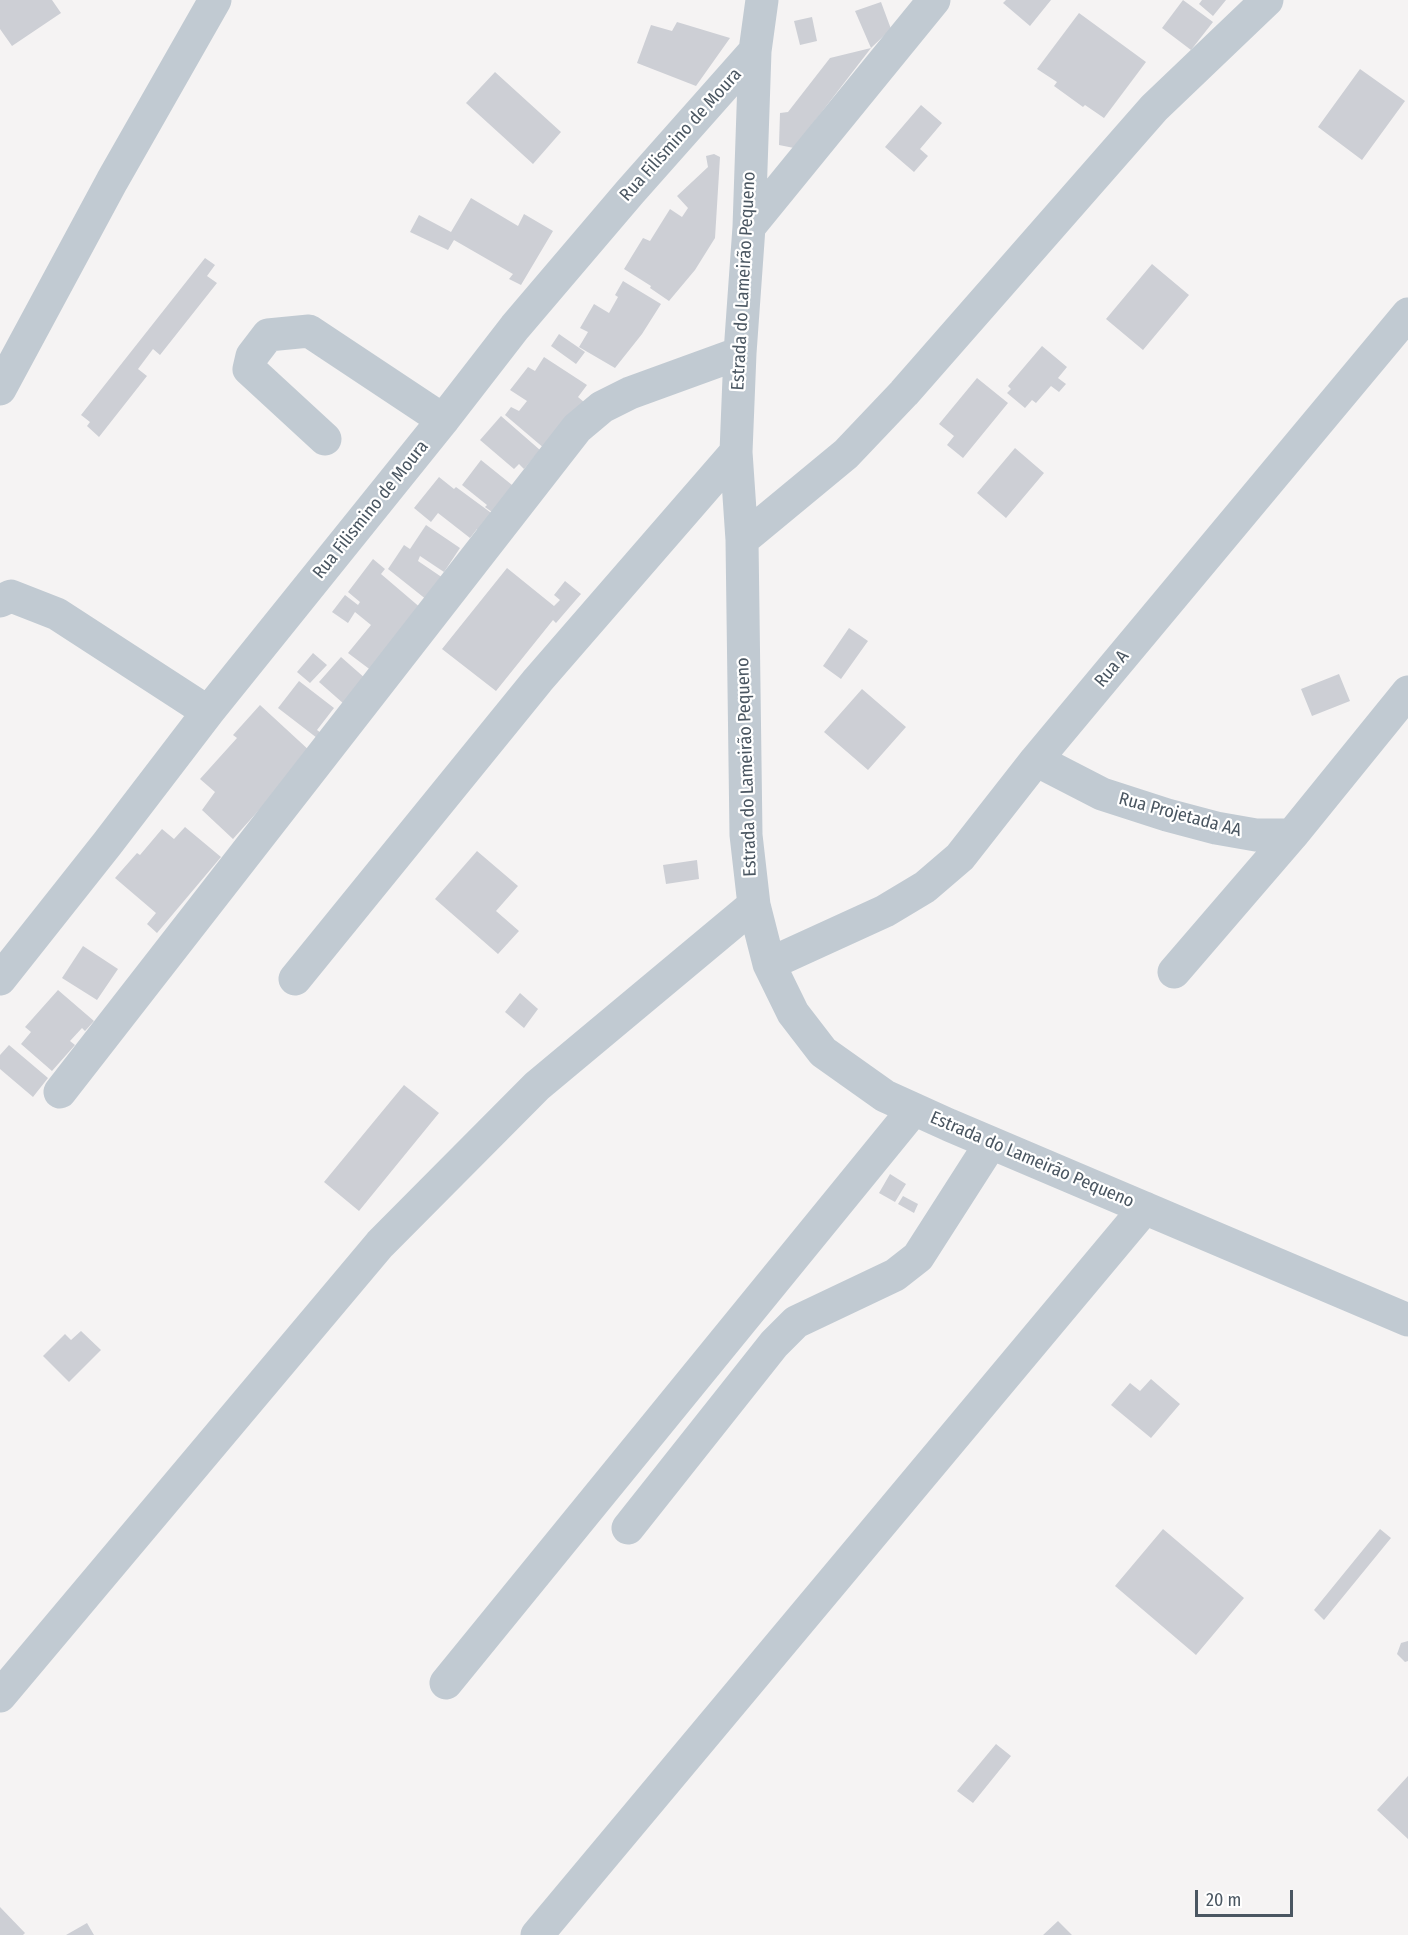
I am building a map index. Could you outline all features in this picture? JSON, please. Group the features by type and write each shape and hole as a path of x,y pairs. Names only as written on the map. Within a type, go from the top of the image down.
{"street":[{"path":"0,389 112,181 215,0"},
{"name":"Estrada do Lameirão Pequeno","path":"762,0 755,51 749,227 736,452 742,540 746,835 753,905 769,964 793,1013 823,1052 885,1096 1408,1320"},
{"path":"749,227 934,0"},
{"path":"742,540 846,454 904,393 1154,108 1267,0"},
{"name":"Rua Filismino de Moura","path":"2,972 107,844 208,712 530,309 755,51"},
{"name":"Rua A","path":"769,964 885,911 925,887 960,857 1036,760 1408,314"},
{"path":"325,439 249,369 252,356 268,336 309,331 443,420"},
{"path":"60,1092 578,428 602,407 630,393 740,353"},
{"path":"295,979 538,680 736,452"},
{"path":"0,601 11,596 57,614 208,712"},
{"path":"1174,972 1292,835 1408,692"},
{"name":"Rua Projetada AA","path":"1036,760 1102,794 1167,815 1216,828 1256,835 1292,835"},
{"path":"0,1696 380,1244 537,1086 753,905"},
{"path":"446,1683 914,1109"},
{"path":"628,1528 774,1344 796,1322 895,1275 918,1257 991,1143"},
{"path":"537,1935 1144,1208"}],"building":[{"path":"0,0 52,0 61,13 12,46 0,29"},
{"path":"1006,0 1051,0 1030,26 1003,3"},
{"path":"1183,0 1213,22 1191,50 1162,28"},
{"path":"1202,0 1226,0 1213,16 1199,4"},
{"path":"881,2 891,29 871,48 855,11"},
{"path":"1079,13 1146,62 1104,118 1085,105 1083,107 1054,86 1057,82 1037,69"},
{"path":"812,17 817,41 800,45 794,21"},
{"path":"677,22 730,38 696,86 637,63 651,25 672,31"},
{"path":"871,48 794,148 779,145 780,113 788,112 830,58"},
{"path":"1360,69 1405,101 1362,160 1318,127"},
{"path":"495,72 561,132 533,164 466,103"},
{"path":"921,105 942,123 920,149 928,156 914,172 885,147"},
{"path":"714,154 720,157 715,238 695,270 669,301 624,269 643,238 650,241 670,209 682,217 688,208 677,196 708,167 706,156"},
{"path":"471,198 518,226 524,214 553,231 521,285 509,279 513,274 454,240 448,250 410,232 419,215 451,232"},
{"path":"205,258 215,265 207,276 217,283 160,355 153,349 138,369 147,376 99,437 87,426 90,422 81,415"},
{"path":"1152,264 1189,295 1143,350 1106,319"},
{"path":"623,281 661,304 642,334 615,368 579,347 588,332 580,328 594,304 609,313 618,297 615,295"},
{"path":"559,334 585,352 576,364 551,346"},
{"path":"1042,346 1067,367 1058,378 1066,384 1059,392 1051,386 1036,403 1032,400 1025,408 1007,393 1011,389 1008,386"},
{"path":"544,357 587,385 578,397 585,403 545,449 505,415 511,407 519,411 527,401 510,390 528,367 535,371"},
{"path":"977,378 1008,403 963,458 947,445 954,436 939,424"},
{"path":"501,416 540,450 524,469 519,464 514,469 480,440"},
{"path":"1015,448 1044,473 1006,518 977,493"},
{"path":"481,460 517,489 496,515 462,485"},
{"path":"439,477 494,515 480,533 477,529 470,538 438,513 431,522 414,508"},
{"path":"426,525 460,548 444,572 420,556 418,561 443,578 427,600 388,569 404,545 410,549"},
{"path":"373,559 385,569 381,574 422,609 372,671 348,653 371,625 355,612 348,623 332,612 345,595 358,605 360,602 348,592"},
{"path":"507,568 554,606 560,600 554,595 565,581 581,594 556,623 553,620 496,691 442,649"},
{"path":"849,628 868,641 841,679 823,666"},
{"path":"313,653 327,665 310,683 297,672"},
{"path":"341,657 366,679 344,704 319,682"},
{"path":"1339,674 1350,701 1312,716 1301,689"},
{"path":"299,681 334,708 317,730 321,733 317,738 278,708"},
{"path":"862,689 906,727 868,770 824,732"},
{"path":"260,705 311,752 233,839 202,810 215,792 200,779 237,738 233,735"},
{"path":"185,827 221,857 157,933 147,924 156,913 115,878 137,853 140,855 162,829 174,839"},
{"path":"477,851 518,886 496,911 519,931 498,954 435,899"},
{"path":"697,860 699,879 666,884 663,865"},
{"path":"83,946 118,969 97,1000 62,978"},
{"path":"58,990 94,1021 85,1031 82,1028 70,1041 75,1045 52,1071 21,1044 31,1032 25,1027"},
{"path":"520,993 538,1009 524,1028 505,1012"},
{"path":"9,1045 48,1078 33,1097 0,1069 0,1055"},
{"path":"404,1085 439,1113 359,1211 324,1182"},
{"path":"890,1174 906,1184 895,1202 879,1193"},
{"path":"903,1196 918,1204 914,1213 898,1204"},
{"path":"81,1331 101,1350 69,1382 43,1356 65,1334 71,1340"},
{"path":"1151,1379 1180,1404 1151,1438 1111,1405 1130,1383 1140,1391"},
{"path":"1163,1529 1244,1598 1196,1655 1115,1586"},
{"path":"1380,1529 1391,1538 1324,1620 1314,1610"},
{"path":"1408,1641 1408,1661 1405,1662 1397,1654 1401,1643"},
{"path":"996,1744 1011,1756 973,1803 957,1791"},
{"path":"1408,1776 1408,1839 1377,1810"},
{"path":"0,1907 25,1933 23,1935 0,1935"},
{"path":"1058,1921 1072,1935 1043,1935"},
{"path":"87,1923 94,1935 66,1935"}]}
